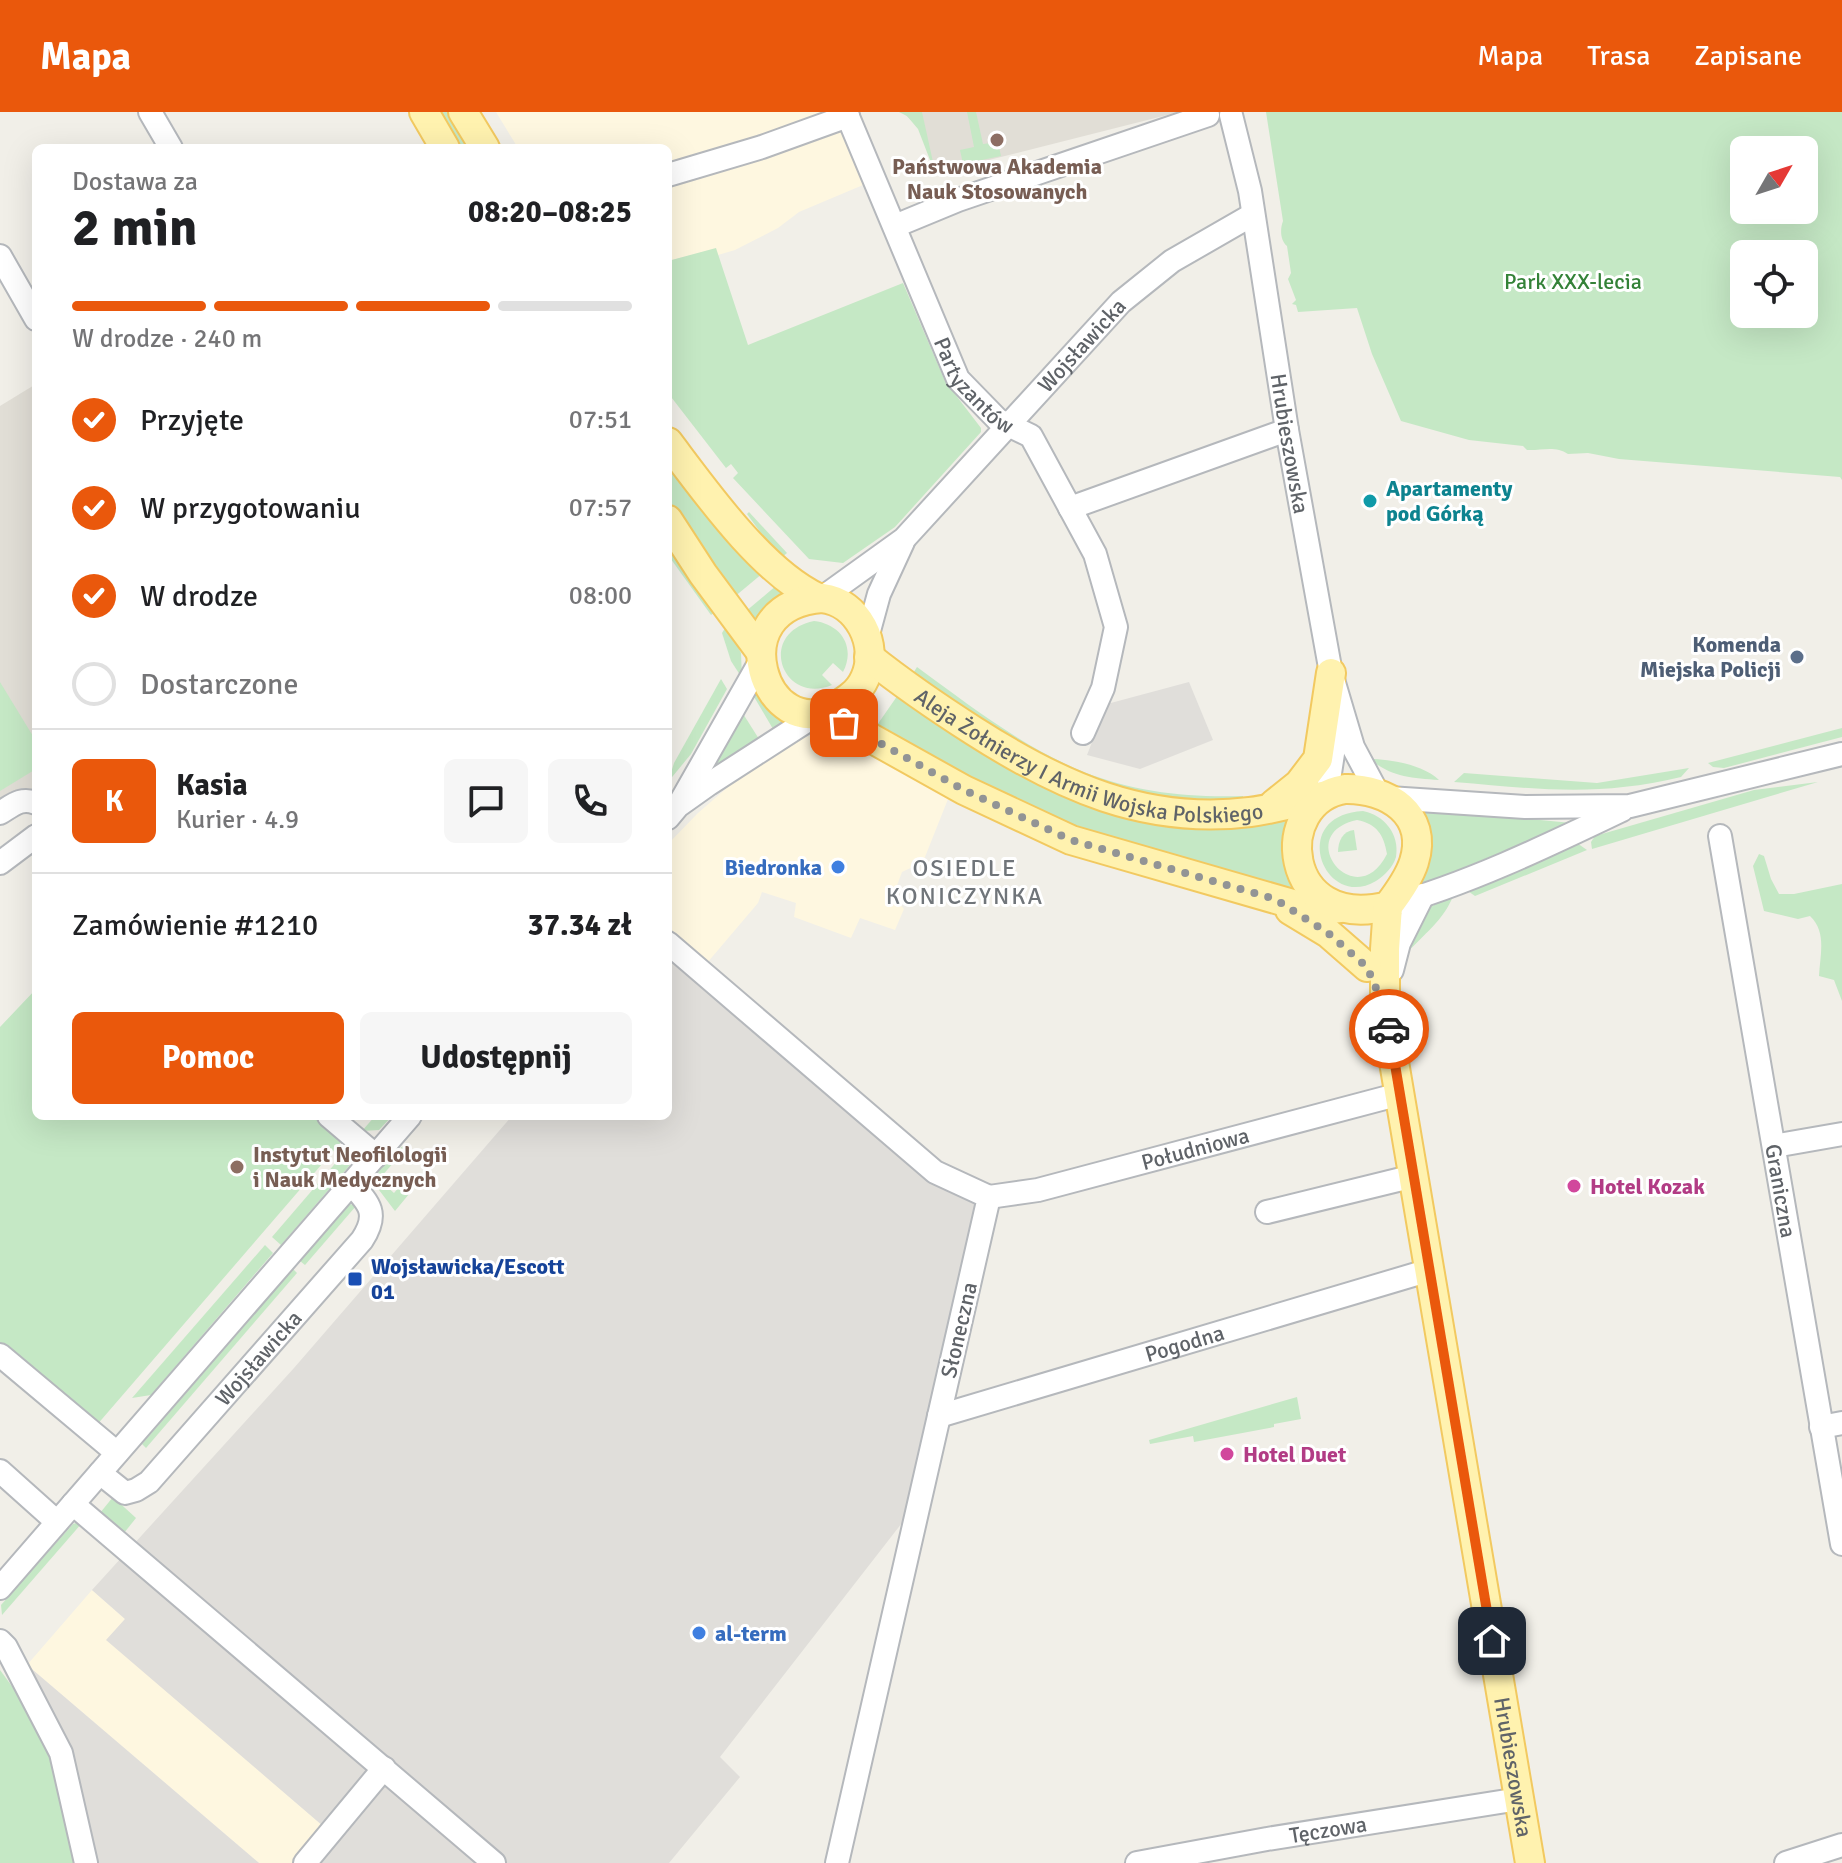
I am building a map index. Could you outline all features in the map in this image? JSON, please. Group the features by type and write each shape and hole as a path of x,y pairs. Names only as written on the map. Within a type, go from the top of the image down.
{"main road":[{"path":"424,112 443,144"},
{"path":"463,112 483,144"},
{"path":"672,447 706,492 776,570 793,585 849,608 859,621 868,647 866,676 857,691 844,702 819,714"},
{"path":"672,526 760,656"},
{"path":"820,598 792,606 776,618 764,634 760,656 763,675 779,699 795,710 819,714 858,731 973,794 1071,840 1313,908 1361,911 1388,906"},
{"name":"Aleja Żołnierzy I Armii Wojska Polskiego","path":"868,647 925,700 998,746 1055,779 1122,804 1178,813 1227,814 1267,809 1325,794"},
{"path":"1267,809 1299,784 1318,759 1331,673"},
{"path":"1353,789 1383,795 1402,808 1411,822 1416,848 1413,864 1388,906 1386,1002 1340,908 1312,890 1298,861 1297,844 1301,825 1311,808 1325,794 1353,789"},
{"path":"1275,899 1328,933 1367,967"},
{"name":"Hrubieszowska","path":"1386,1002 1530,1863"}],"street":[{"path":"150,112 169,144"},
{"path":"672,174 847,114"},
{"name":"Partyzantów","path":"847,114 958,379 977,401 1006,426 1031,436 1095,554 1116,627 1103,688 1083,733"},
{"path":"895,226 958,200 1219,115"},
{"name":"Hrubieszowska","path":"1219,115 1244,163 1287,430 1331,673"},
{"name":"Wojsławicka","path":"820,598 904,539 1121,302 1172,261 1252,215"},
{"path":"0,256 32,312"},
{"path":"1070,508 1287,430"},
{"name":"Wojsławicka","path":"868,647 879,594 904,539"},
{"path":"673,812 760,656"},
{"path":"1325,794 1334,747 1331,673"},
{"path":"1331,673 1353,747 1383,795 1525,807 1630,806"},
{"path":"673,812 819,714"},
{"path":"1388,906 1423,895 1569,835 1630,806 1842,754"},
{"path":"0,813 18,802 27,799 32,801"},
{"name":"Graniczna","path":"1720,836 1774,1146 1832,1425 1842,1544"},
{"path":"0,863 32,840"},
{"path":"1386,1002 1399,943 1423,895"},
{"path":"672,946 935,1172 989,1197"},
{"name":"Południowa","path":"989,1197 1038,1190 1400,1094"},
{"path":"334,1120 376,1156"},
{"name":"Wojsławicka","path":"0,1588 407,1120"},
{"path":"1774,1146 1842,1134"},
{"path":"1267,1212 1414,1176"},
{"name":"Wojsławicka","path":"100,1473 125,1493 149,1482 362,1240 371,1221 370,1206 351,1184"},
{"name":"Słoneczna","path":"837,1863 989,1197"},
{"name":"Pogodna","path":"939,1416 1430,1270"},
{"path":"0,1355 117,1453"},
{"path":"0,1471 57,1522"},
{"path":"73,1504 494,1863"},
{"path":"0,1641 61,1753 81,1862"},
{"path":"305,1863 384,1768"},
{"name":"Tęczowa","path":"1137,1863 1519,1799"},
{"path":"1786,1863 1842,1845"}],"shaded area":[{"path":"496,112 836,112 863,185 799,212 778,228 735,250 718,255 715,249 672,260 672,144 516,144"},
{"name":"Państwowa Akademia Nauk Stosowanych","path":"902,112 1179,112 985,161 939,167 932,163 919,127"},
{"path":"32,386 32,789 21,788 0,800 0,406"},
{"path":"1189,682 1213,740 1140,769 1087,755 1107,704"},
{"path":"821,732 950,794 923,862 902,872 893,896 904,909 895,930 860,918 851,938 794,917 796,903 762,892 758,903 707,963 672,934 672,840 758,761 783,745"},
{"path":"672,947 910,1151 989,1198 919,1501 720,1757 740,1777 669,1863 305,1863 330,1832 106,1640 125,1619 92,1590 294,1368 509,1120 672,1120"},
{"path":"92,1590 125,1619 107,1640 330,1832 305,1863 259,1863 27,1665"},
{"path":"6,1647 259,1863 86,1863"}],"green space":[{"path":"434,112 450,112 470,144 454,144"},
{"path":"899,112 922,112 933,162 918,129"},
{"path":"967,112 976,112 983,144 998,142 1001,156 963,164 960,150 974,147"},
{"name":"Park XXX-lecia","path":"1266,112 1842,112 1842,480 1840,477 1619,459 1588,453 1568,454 1553,449 1527,450 1523,446 1469,440 1401,421 1372,354 1357,308 1298,312 1296,305 1292,304 1296,300 1288,279 1291,273 1281,227 1283,221"},
{"path":"716,248 748,345 903,283 945,381 981,432 895,527 843,563 809,559 733,478 738,473 731,464 726,468 672,398 672,260"},
{"path":"672,465 763,573 733,598 672,507"},
{"path":"749,512 787,553 780,559 747,514"},
{"path":"672,547 716,611 711,615 672,561"},
{"path":"777,585 790,599 756,628 745,612"},
{"path":"814,621 838,632 844,638 848,654 843,672 833,663 822,675 832,685 814,689 800,686 789,677 782,665 781,652 785,639 796,628"},
{"path":"727,625 741,653 742,678 731,661 722,633"},
{"path":"917,667 1019,738 1084,772 1162,792 1243,796 1244,804 1211,805 1125,793 1033,755 912,675"},
{"path":"721,679 727,689 691,754 672,777 674,763"},
{"path":"0,682 32,734 32,771 0,791"},
{"path":"752,686 767,710 786,721 773,729 750,690"},
{"path":"900,692 991,756 1233,827 1296,817 1305,894 1105,842 972,782 875,728"},
{"path":"740,709 759,739 706,772"},
{"path":"1842,728 1842,737 1724,768 1708,763"},
{"path":"1370,759 1406,764 1425,770 1439,780 1394,773"},
{"path":"1689,768 1681,777 1595,789 1541,789 1454,782 1464,773 1597,783"},
{"path":"1818,782 1592,849 1591,842 1595,836 1754,790"},
{"path":"1416,808 1572,823 1417,887"},
{"path":"1363,811 1371,813 1384,821 1393,833 1396,857 1376,881 1357,887 1341,884 1329,874 1322,859 1320,843 1326,828 1340,816","holes":["1357,820 1370,824 1378,831 1387,854 1374,871 1360,877 1346,874 1336,866 1329,853 1329,840 1338,828"]},
{"path":"1354,830 1357,850 1338,852 1342,837"},
{"path":"1577,843 1587,850 1475,896 1465,889"},
{"path":"1759,854 1764,856 1779,894 1842,884 1842,1001 1834,980 1819,976 1821,936 1810,916 1798,919 1764,911 1753,866"},
{"path":"1453,896 1439,920 1405,955 1428,908"},
{"path":"32,993 32,1120 317,1120 341,1142 96,1426 0,1342 0,1027"},
{"path":"372,1120 388,1120 379,1130 362,1131"},
{"path":"351,1145 350,1165 281,1245 272,1237"},
{"path":"405,1145 408,1146 374,1185 385,1162"},
{"path":"405,1180 414,1188 395,1211 379,1190 384,1184 394,1193"},
{"path":"350,1204 356,1206 305,1265 300,1261"},
{"path":"265,1245 273,1253 151,1395 132,1398"},
{"path":"293,1269 297,1273 146,1448 142,1444"},
{"path":"1297,1397 1301,1419 1194,1442 1193,1436 1150,1444 1149,1440"},
{"path":"113,1497 136,1518 124,1533 100,1513"},
{"path":"82,1523 2,1615 1,1605 73,1524"},
{"path":"0,1670 61,1753 86,1863 0,1863"}],"way so far":[{"path":"844,723 964,790 1071,840 1275,899 1343,944 1367,967 1385,1009 1389,1029"}],"place":[{"name":"Państwowa Akademia Nauk Stosowanych","path":"997,140"},
{"name":"Apartamenty pod Górką","path":"1370,501"},
{"name":"Komenda Miejska Policji","path":"1797,657"},
{"name":"Biedronka","path":"838,867"},
{"name":"Instytut Neofilologii i Nauk Medycznych","path":"237,1167"},
{"name":"Hotel Kozak","path":"1574,1186"},
{"name":"Wojsławicka/Escott 01","path":"355,1279"},
{"name":"Hotel Duet","path":"1227,1454"},
{"name":"al-term","path":"699,1633"}],"district":[{"name":"OSIEDLE KONICZYNKA","path":"965,882"}],"route":[{"path":"1389,1029 1492,1641"}]}
